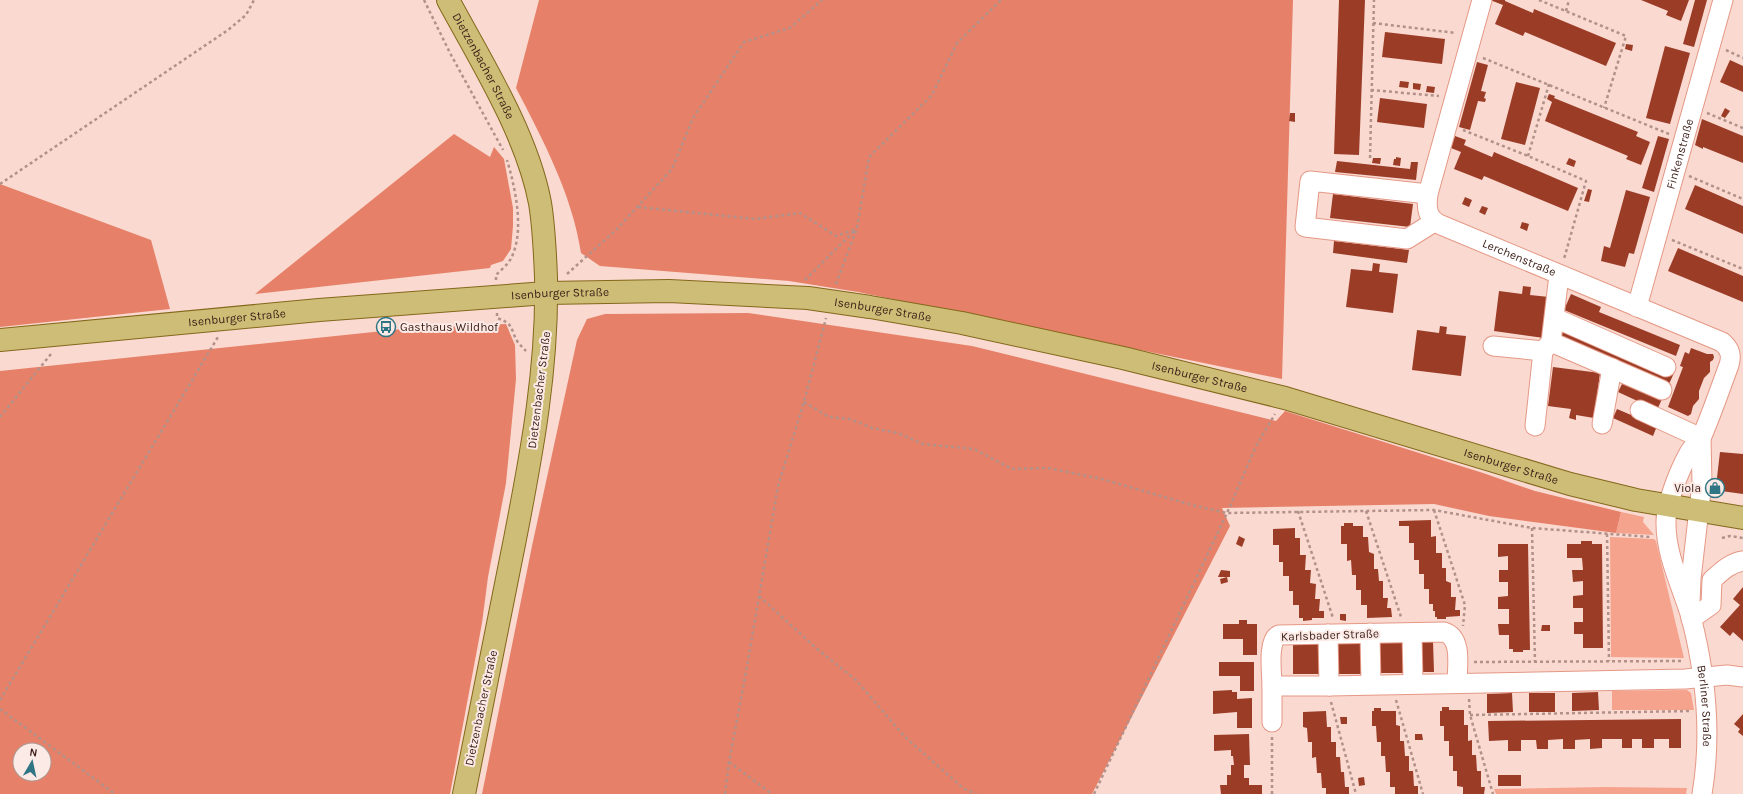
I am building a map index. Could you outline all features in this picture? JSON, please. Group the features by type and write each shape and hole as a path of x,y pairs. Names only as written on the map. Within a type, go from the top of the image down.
{"main road":[{"name":"Dietzenbacher Straße","path":"448,0 512,122 528,159 540,202 543,224 546,293 546,327 542,377 526,487 464,794"},
{"name":"Isenburger Straße","path":"0,340 229,318 546,293 669,291 808,298 962,323 1115,356 1285,398 1563,482 1668,505 1743,518"}],"street":[{"path":"1428,194 1310,181 1305,227 1408,239 1434,222 1429,216 1427,209 1428,194 1482,0"},
{"name":"Finkenstraße","path":"1637,307 1676,170 1692,106 1723,0"},
{"name":"Lerchenstraße","path":"1434,222 1722,342 1728,347 1731,358 1729,365 1701,438 1689,452 1668,505"},
{"path":"1535,426 1547,347 1555,318 1559,275"},
{"path":"1555,318 1666,367"},
{"path":"1493,346 1547,347 1612,368 1662,390"},
{"path":"1602,424 1612,368"},
{"path":"1640,410 1701,438"},
{"name":"Lerchenstraße","path":"1699,511 1703,463 1701,438"},
{"name":"Berliner Straße","path":"1668,505 1666,524 1670,552 1691,619 1702,671 1706,711 1707,762 1702,794"},
{"name":"Berliner Straße","path":"1691,619 1691,579 1699,511"},
{"path":"1691,619 1711,604 1712,580 1724,569 1736,562 1743,562"},
{"name":"Karlsbader Straße","path":"1272,686 1272,643 1275,637 1279,635 1444,632 1449,634 1456,643"},
{"path":"1370,633 1371,684"},
{"path":"1409,633 1413,683"},
{"path":"1329,686 1333,634"},
{"path":"1456,643 1457,663 1463,683"},
{"path":"1272,722 1272,686 1463,683 1702,671 1743,677"}],"path":[{"path":"0,184 228,30 246,15 254,0"},
{"path":"424,0 450,53 498,138 506,156 515,187 518,214 516,242 513,255 506,266 496,275 497,318 508,322 512,326 518,343 542,377"},
{"path":"546,293 617,229 672,169 693,118 744,42 790,28 822,0"},
{"path":"726,794 729,762 778,486 804,402 830,301 857,228 869,156 932,95 957,43 1001,0"},
{"path":"1370,158 1374,0"},
{"path":"1539,0 1626,36 1604,108"},
{"path":"1566,11 1569,0"},
{"path":"1373,23 1470,44 1549,84 1604,108 1683,139"},
{"path":"1528,156 1549,84"},
{"path":"1371,90 1455,97"},
{"path":"1692,106 1743,128"},
{"path":"1447,126 1471,132 1586,181 1559,275"},
{"path":"1676,170 1743,199"},
{"path":"637,207 755,219 800,213 836,236 857,228"},
{"path":"808,298 804,279 857,228"},
{"path":"1657,233 1743,269"},
{"path":"0,700 229,318"},
{"path":"0,417 68,333"},
{"path":"1094,794 1227,513 1256,446 1285,398"},
{"path":"804,402 829,416 850,419 872,428 898,433 923,444 974,449 1012,470 1048,468 1102,479 1192,505 1227,513 1434,510 1532,528 1657,538"},
{"path":"1366,510 1409,633"},
{"path":"1434,510 1465,605 1463,632 1456,643"},
{"path":"1298,511 1333,634"},
{"path":"1532,528 1535,662"},
{"path":"1608,534 1608,661"},
{"path":"1722,538 1730,536 1743,538"},
{"path":"759,596 816,648 856,680 905,737 963,788 976,794"},
{"path":"1457,663 1688,661 1702,671"},
{"path":"1463,683 1470,715 1493,794"},
{"path":"1392,684 1423,794"},
{"path":"1329,686 1332,707 1356,794"},
{"path":"0,710 115,794"},
{"path":"1470,715 1706,711"},
{"path":"1272,722 1272,794"},
{"path":"729,762 772,794"}],"shaded area":[{"path":"539,0 1293,0 1282,379 858,292 789,281 600,266 581,253 577,231 564,189 546,148 516,88"},
{"path":"454,134 490,157 494,147 504,159 513,208 513,226 511,249 503,261 491,265 490,268 255,294"},
{"path":"0,184 151,240 170,309 0,327"},
{"path":"748,313 972,346 1276,421 1285,411 1483,473 1535,491 1621,512 1616,533 1489,516 1434,504 1222,508 1230,526 1092,794 482,794 532,546 577,340 587,319 605,314"},
{"path":"506,324 515,345 516,379 506,483 450,794 0,794 0,371 412,328"},
{"path":"1621,512 1644,517 1643,522 1654,535 1616,533"},
{"path":"1610,537 1654,539 1656,541 1684,658 1611,657"},
{"path":"1687,690 1691,693 1694,710 1612,710 1612,691"},
{"path":"1605,787 1687,788 1686,794 1496,794 1494,789"}],"building":[{"path":"1339,0 1365,0 1359,155 1334,154"},
{"path":"1490,0 1505,0 1533,13 1534,9 1616,43 1606,66 1525,32 1523,36 1495,24 1503,5"},
{"path":"1641,0 1689,0 1681,21 1666,15 1668,11"},
{"path":"1695,0 1707,0 1694,47 1683,44"},
{"path":"1385,32 1445,39 1442,64 1382,57"},
{"path":"1626,44 1633,45 1632,51 1625,49"},
{"path":"1665,46 1690,53 1670,124 1646,118"},
{"path":"1730,60 1743,66 1743,92 1720,82"},
{"path":"1477,62 1488,65 1481,91 1486,92 1484,98 1486,99 1485,102 1478,101 1470,130 1459,127"},
{"path":"1400,81 1409,82 1408,88 1399,87"},
{"path":"1516,82 1540,88 1525,145 1501,139"},
{"path":"1413,83 1421,84 1420,90 1413,89"},
{"path":"1427,86 1435,87 1434,93 1426,92"},
{"path":"1549,94 1555,96 1554,98 1638,132 1636,136 1650,142 1641,165 1626,159 1628,156 1545,121 1552,102 1547,99"},
{"path":"1380,98 1427,104 1424,128 1377,122"},
{"path":"1725,108 1730,111 1725,118 1721,116"},
{"path":"1290,113 1295,113 1295,122 1289,121"},
{"path":"1702,119 1743,136 1743,163 1695,145"},
{"path":"1455,136 1466,140 1464,145 1492,157 1494,152 1578,188 1568,211 1484,176 1482,180 1454,169 1461,152 1451,148"},
{"path":"1658,136 1669,139 1654,192 1642,188"},
{"path":"1396,157 1401,158 1400,166 1393,165"},
{"path":"1373,158 1381,158 1380,164 1372,163"},
{"path":"1569,158 1576,161 1574,167 1566,164"},
{"path":"1337,161 1410,169 1411,162 1418,162 1416,180 1335,172"},
{"path":"1695,185 1743,206 1743,234 1685,209"},
{"path":"1588,189 1592,190 1589,202 1584,201"},
{"path":"1626,190 1650,197 1634,254 1629,253 1625,267 1601,261 1604,246 1610,248"},
{"path":"1333,194 1413,204 1410,227 1330,218"},
{"path":"1465,197 1472,200 1469,207 1462,204"},
{"path":"1482,206 1488,208 1485,215 1479,212"},
{"path":"1522,222 1529,224 1527,231 1520,228"},
{"path":"1334,241 1409,250 1407,263 1333,253"},
{"path":"1678,248 1743,276 1743,302 1668,271"},
{"path":"1373,263 1380,264 1379,272 1398,274 1393,313 1346,307 1351,269 1372,271"},
{"path":"1523,286 1531,287 1530,295 1549,297 1544,338 1494,331 1499,291 1522,294"},
{"path":"1571,294 1601,307 1599,312 1680,345 1676,356 1564,310"},
{"path":"1440,326 1447,327 1446,334 1466,336 1461,376 1412,370 1417,330 1439,333"},
{"path":"1565,327 1674,373 1669,384 1560,339"},
{"path":"1691,348 1707,354 1713,354 1714,357 1710,362 1710,372 1704,378 1699,391 1699,399 1693,406 1691,414 1688,416 1668,407 1683,367 1680,366 1685,352 1689,354"},
{"path":"1553,367 1600,373 1594,418 1576,415 1576,420 1569,418 1571,409 1548,406"},
{"path":"1623,382 1662,399 1657,410 1618,392"},
{"path":"1617,409 1657,426 1653,436 1613,418"},
{"path":"1720,452 1743,454 1743,494 1721,491 1722,487 1716,486"},
{"path":"1431,520 1431,537 1436,536 1436,553 1442,553 1442,568 1446,568 1446,581 1451,583 1451,597 1456,597 1455,610 1460,610 1460,616 1446,617 1446,619 1437,619 1437,617 1435,617 1433,604 1429,604 1429,589 1424,589 1424,574 1419,574 1419,560 1414,560 1414,543 1409,543 1409,526 1399,526 1399,521"},
{"path":"1344,523 1353,523 1353,526 1363,526 1363,537 1368,537 1369,552 1374,554 1374,569 1378,569 1379,581 1383,581 1383,598 1388,598 1387,608 1391,608 1392,617 1367,618 1367,605 1361,605 1361,590 1356,590 1356,575 1352,575 1351,560 1347,561 1347,544 1341,544 1341,526 1344,526"},
{"path":"1295,528 1295,538 1300,538 1300,555 1306,555 1305,570 1311,570 1310,583 1316,584 1315,599 1320,599 1319,611 1324,611 1324,618 1312,618 1312,620 1303,621 1303,618 1299,618 1299,605 1293,605 1293,591 1289,591 1289,576 1283,576 1283,562 1279,562 1279,545 1273,545 1273,529"},
{"path":"1239,536 1245,539 1242,547 1236,544"},
{"path":"1581,541 1592,541 1592,544 1602,544 1603,648 1583,648 1583,634 1574,634 1574,622 1583,622 1583,608 1573,608 1573,596 1583,595 1583,581 1573,582 1572,570 1583,570 1582,558 1567,558 1567,544 1581,544"},
{"path":"1498,544 1528,544 1530,650 1523,650 1523,652 1513,652 1513,649 1509,649 1509,635 1499,635 1498,624 1509,624 1509,609 1498,609 1498,597 1508,596 1508,582 1499,582 1499,570 1508,570 1508,556 1498,557"},
{"path":"1221,570 1230,571 1230,577 1218,577"},
{"path":"1227,577 1228,582 1221,584 1220,579"},
{"path":"1743,587 1743,641 1733,632 1730,636 1720,627 1740,605 1733,599"},
{"path":"1340,614 1346,614 1346,621 1340,620"},
{"path":"1239,620 1247,620 1247,624 1257,624 1257,655 1243,655 1243,639 1223,639 1223,624 1239,624"},
{"path":"1542,625 1550,625 1550,631 1541,631"},
{"path":"1433,641 1434,672 1422,672 1421,642"},
{"path":"1361,642 1362,674 1336,674 1336,643"},
{"path":"1379,642 1405,642 1405,673 1379,673"},
{"path":"1293,643 1319,643 1319,674 1293,674"},
{"path":"1219,662 1254,662 1254,691 1240,691 1240,676 1219,676"},
{"path":"1232,690 1232,692 1237,692 1237,699 1252,698 1252,728 1237,728 1237,712 1213,714 1213,691"},
{"path":"1598,692 1599,710 1572,711 1572,693"},
{"path":"1512,693 1513,712 1487,713 1487,694"},
{"path":"1529,693 1555,693 1555,712 1529,712"},
{"path":"1442,707 1449,707 1449,710 1464,710 1464,725 1468,725 1468,741 1472,740 1472,755 1476,755 1477,771 1481,771 1481,787 1485,787 1484,794 1463,794 1463,787 1457,786 1457,771 1453,771 1453,756 1449,756 1449,741 1444,741 1444,726 1440,726 1440,711 1442,711"},
{"path":"1374,708 1381,708 1381,711 1396,711 1396,725 1400,726 1400,741 1404,741 1405,756 1409,756 1409,771 1413,771 1414,786 1418,786 1418,794 1395,794 1395,787 1390,787 1390,772 1386,772 1385,756 1381,756 1381,742 1377,742 1376,726 1372,726 1372,711 1374,711"},
{"path":"1326,711 1327,727 1331,727 1331,742 1336,742 1336,757 1340,757 1341,772 1344,772 1345,787 1349,787 1349,794 1326,794 1326,788 1322,788 1321,773 1317,773 1316,757 1312,758 1312,742 1308,742 1307,728 1303,727 1303,712"},
{"path":"1743,714 1743,736 1738,732 1740,729 1734,724"},
{"path":"1340,717 1347,717 1347,724 1341,724"},
{"path":"1681,719 1681,748 1669,748 1669,739 1654,739 1654,748 1642,748 1642,739 1632,739 1632,748 1622,748 1622,739 1602,739 1602,748 1590,749 1590,739 1575,740 1575,749 1563,749 1563,739 1548,740 1548,749 1537,749 1536,740 1521,740 1521,751 1508,751 1508,740 1489,741 1488,721"},
{"path":"1249,734 1250,765 1244,765 1244,778 1249,778 1249,785 1262,785 1262,794 1221,794 1220,785 1227,785 1227,775 1231,775 1231,765 1234,765 1233,756 1231,756 1231,750 1214,751 1214,735"},
{"path":"1415,734 1422,734 1423,740 1415,740"},
{"path":"1498,775 1521,775 1521,786 1498,786"},
{"path":"1364,777 1365,785 1359,786 1358,778"}],"place":[{"name":"Gasthaus Wildhof","path":"386,327"},
{"name":"Viola","path":"1715,488"}]}
